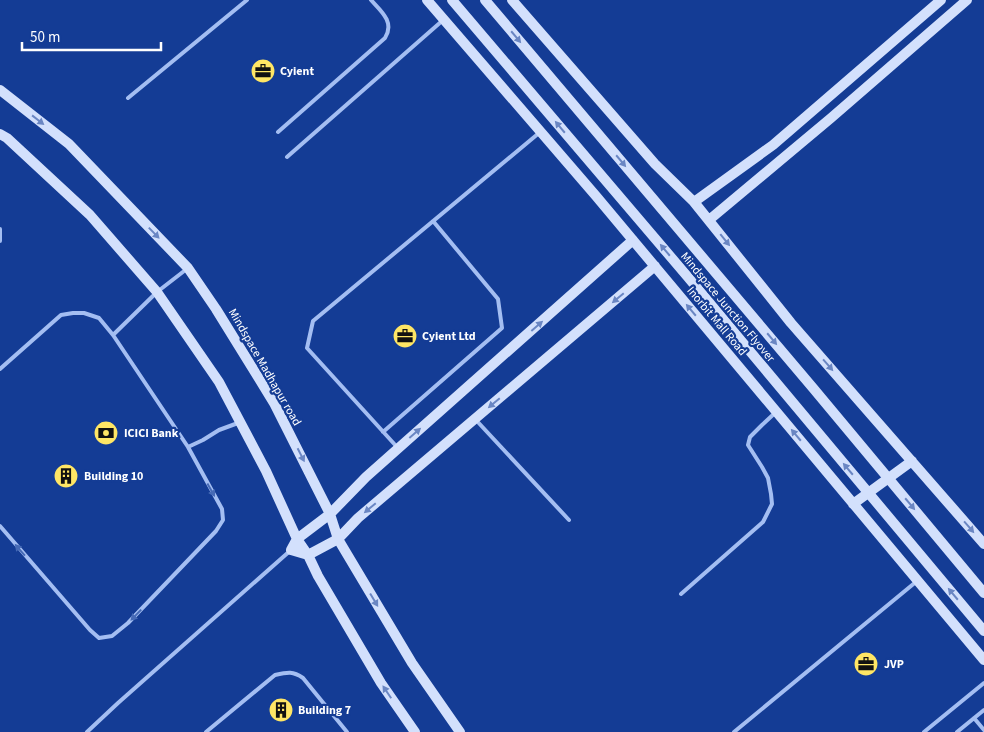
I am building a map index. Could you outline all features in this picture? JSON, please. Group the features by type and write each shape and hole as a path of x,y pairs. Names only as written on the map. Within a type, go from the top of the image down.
{"main road":[{"name":"Inorbit Mall Road","path":"427,0 655,266 984,660"},
{"name":"Mindspace Junction Flyover","path":"452,0 687,276 984,631"},
{"name":"Mindspace Junction Flyover","path":"485,0 984,593"},
{"path":"512,0 656,164 694,202 791,323 984,544"},
{"path":"694,202 773,145 941,0"},
{"path":"709,220 834,115 966,0"},
{"name":"Mindspace Madhapur road","path":"0,90 69,144 188,268 216,308 274,403 330,514 338,539 412,663 460,732"},
{"path":"822,102 834,115"},
{"path":"1,138 90,214 157,292 219,382 266,471 297,539 381,683 415,732"},
{"path":"633,240 366,476 330,514 297,539 291,550 308,555 338,539 358,518 655,266"},
{"path":"853,504 912,461"}],"lane":[{"path":"128,98 247,0"},
{"path":"278,132 385,38 389,26 387,19 371,0"},
{"path":"287,157 444,19"},
{"path":"398,448 307,348 313,321 541,132"},
{"path":"383,432 502,328 498,299 433,221"},
{"path":"0,229 0,241"},
{"path":"113,335 157,292 188,268"},
{"path":"0,369 61,315 84,313 99,318 113,335 188,447 222,510 223,520 216,531 128,623 112,636 99,638 0,526"},
{"path":"681,594 763,522 772,504 768,478 748,445 750,437 776,412"},
{"path":"475,419 569,520"},
{"path":"188,447 219,430 240,422"},
{"path":"87,732 291,550"},
{"path":"734,732 918,581"},
{"path":"206,732 275,674 287,672 303,678 347,732"},
{"path":"924,732 984,683"},
{"path":"957,732 984,710"},
{"path":"974,718 984,730"}],"place":[{"name":"Cyient","path":"263,71"},
{"name":"Cyient Ltd","path":"405,336"},
{"name":"ICICI Bank","path":"106,433"},
{"name":"Building 10","path":"66,476"},
{"name":"JVP","path":"866,664"},
{"name":"Building 7","path":"281,710"}]}
